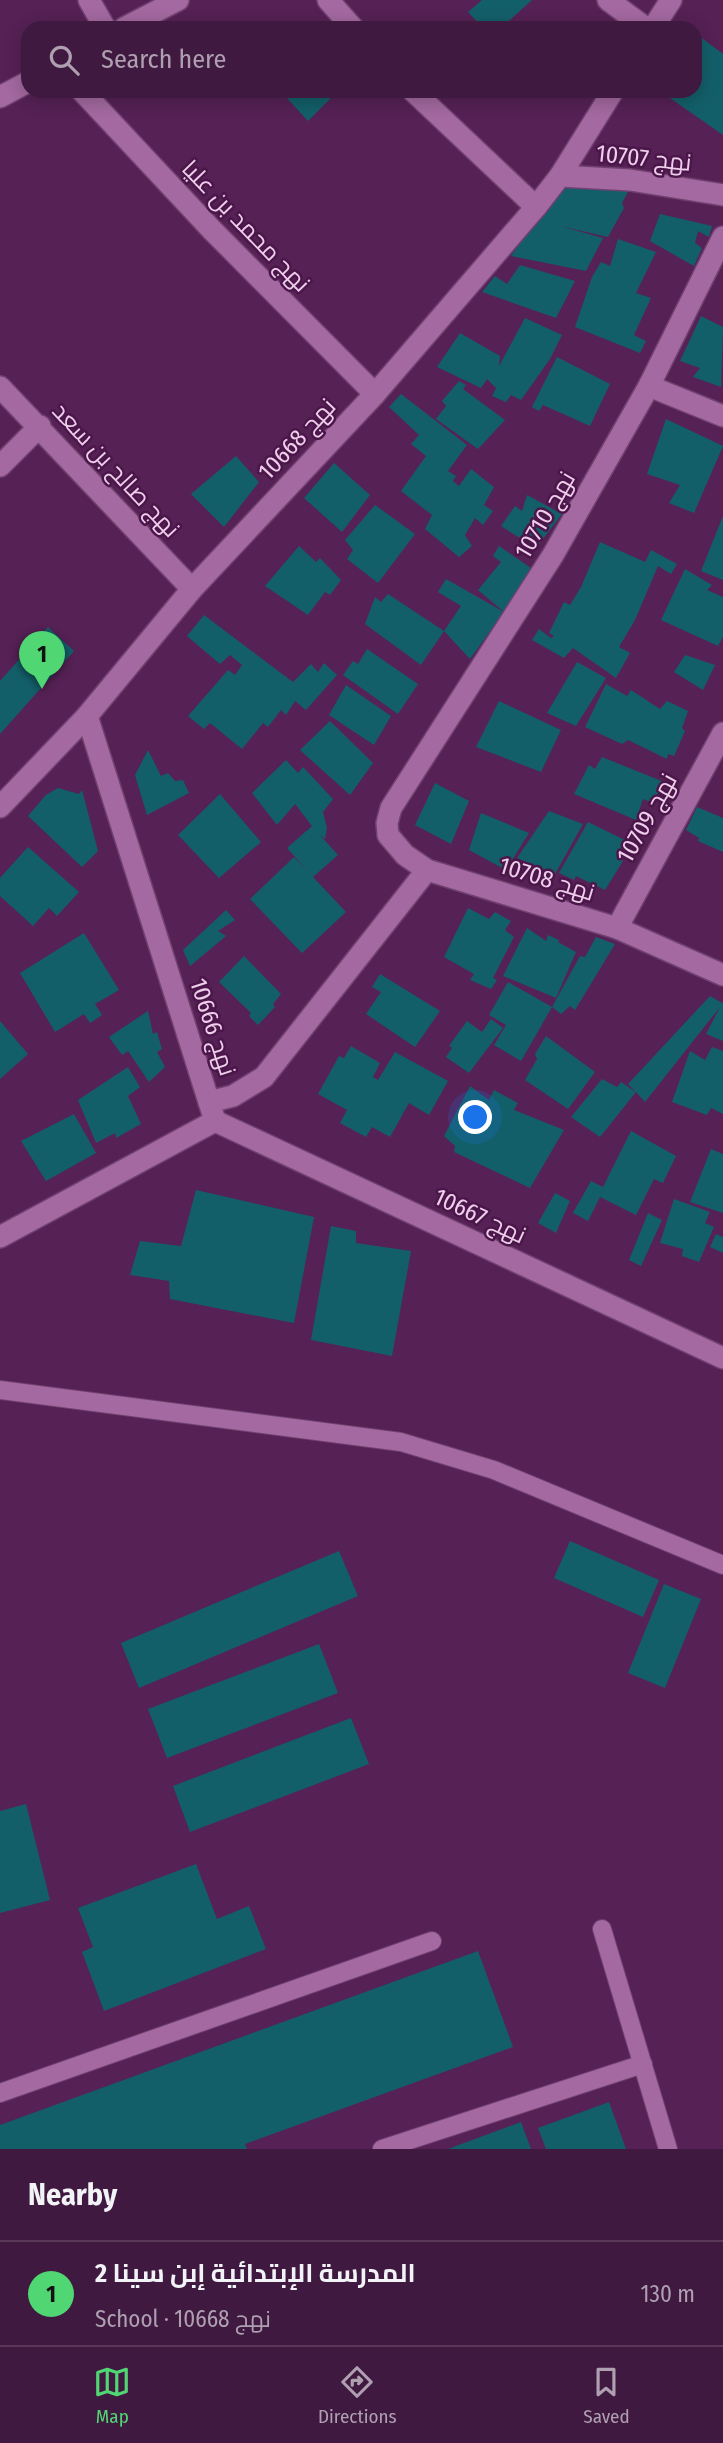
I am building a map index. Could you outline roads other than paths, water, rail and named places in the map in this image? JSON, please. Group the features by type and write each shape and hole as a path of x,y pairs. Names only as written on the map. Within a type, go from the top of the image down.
{"street":[{"path":"89,0 101,21"},
{"path":"138,21 178,0"},
{"path":"328,0 347,21"},
{"path":"608,0 636,21"},
{"path":"658,21 671,0"},
{"path":"0,97 21,86"},
{"name":"نهج محمد بن عليا","path":"89,98 212,230 375,394"},
{"path":"420,98 536,207"},
{"name":"نهج 10668","path":"0,807 87,716 192,589 375,394 536,207 560,176 609,98"},
{"name":"نهج 10707","path":"560,176 630,180 723,195"},
{"name":"نهج 10710","path":"391,808 553,555 649,386 723,237"},
{"path":"649,386 723,416"},
{"name":"نهج صالح بن سعد","path":"0,387 40,426 192,589"},
{"path":"0,466 40,426"},
{"name":"نهج 10666","path":"87,716 212,1112"},
{"name":"نهج 10709","path":"617,928 723,733"},
{"name":"نهج 10708","path":"391,808 387,823 388,835 400,850 427,870 617,928 723,975"},
{"path":"0,1237 212,1112 264,1077 427,870"},
{"name":"نهج 10667","path":"212,1112 723,1358"}],"lane":[{"path":"0,1390 401,1442 494,1470 723,1565"},
{"path":"602,1929 668,2149"},
{"path":"0,2093 432,1941"},
{"path":"382,2149 642,2064"}],"place":[{"name":"المدرسة الإبتدائية إبن سينا 2","path":"42,689"}]}
